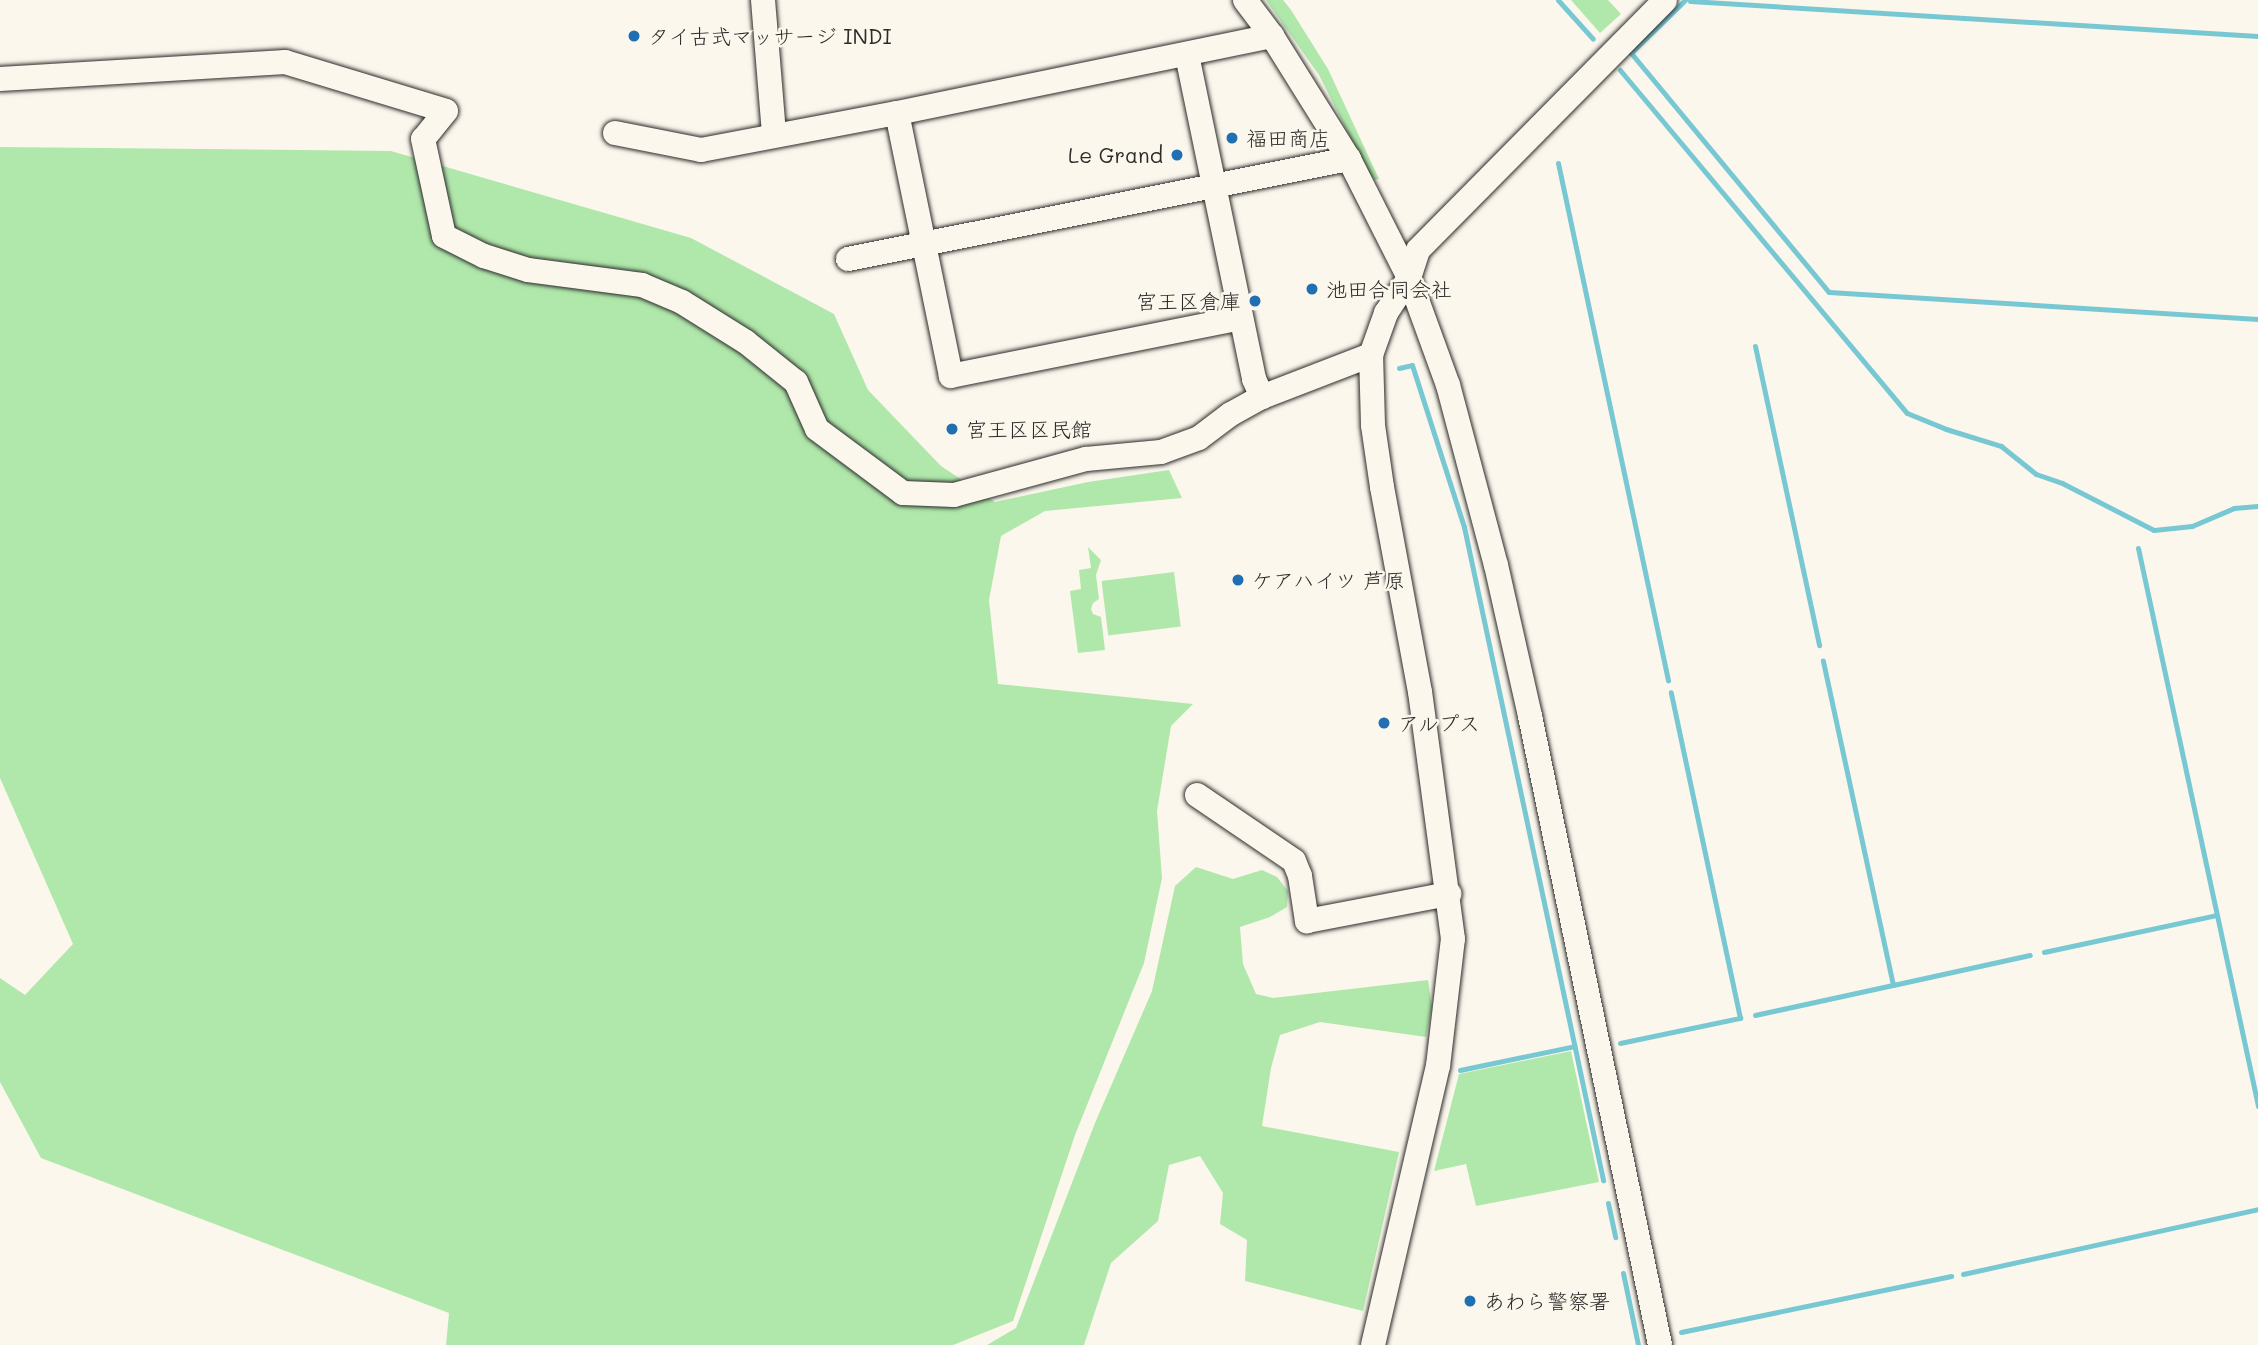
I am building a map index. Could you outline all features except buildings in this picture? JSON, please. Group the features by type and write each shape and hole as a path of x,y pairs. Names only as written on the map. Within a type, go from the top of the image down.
{"street":[{"path":"763,0 774,135"},
{"path":"1245,0 1272,36 1349,159 1409,278 1448,385 1496,565 1660,1345"},
{"path":"1373,1345 1438,1066 1452,970 1453,939 1420,692 1373,425 1371,355 1385,313 1409,278 1419,250 1665,0"},
{"path":"615,133 701,150 898,113 1272,36"},
{"path":"1187,55 1254,379 1262,397"},
{"path":"0,79 285,62 446,111 423,139 444,236 484,256 528,270 642,285 682,302 746,342 796,383 817,429 903,493 954,495 1086,459 1161,452 1199,438 1231,414 1262,397 1371,355"},
{"path":"898,113 951,376 1241,318"},
{"path":"848,259 1349,159"},
{"path":"1197,795 1294,861 1300,877 1307,921 1449,894"}],"green space":[{"path":"1266,0 1283,0 1291,10 1328,69 1379,179 1375,180 1368,173 1319,75"},
{"path":"1571,0 1608,0 1621,14 1600,33"},
{"path":"0,147 391,151 691,238 834,314 868,390 941,466 995,502 1088,482 1169,470 1182,498 1045,511 1001,536 989,600 998,684 1193,704 1171,726 1157,811 1162,878 1144,963 1075,1135 1013,1321 953,1345 446,1345 449,1313 41,1158 0,1082 0,978 25,995 73,944 0,778"},
{"path":"1088,547 1101,560 1096,575 1099,599 1093,603 1091,609 1093,614 1101,617 1105,650 1078,653 1070,591 1081,589 1079,570 1091,568"},
{"path":"1174,572 1181,627 1108,635 1102,581"},
{"path":"1196,867 1233,879 1262,870 1277,877 1288,891 1287,907 1270,917 1240,927 1243,964 1256,994 1273,998 1428,980 1432,1007 1426,1037 1320,1022 1280,1035 1271,1068 1262,1126 1399,1152 1363,1311 1245,1281 1247,1240 1220,1224 1223,1193 1200,1156 1169,1165 1158,1221 1111,1263 1084,1345 987,1345 1016,1328 1095,1123 1152,991 1175,886"},
{"path":"1571,1051 1599,1182 1476,1206 1466,1164 1434,1171 1459,1074"}],"waterway":[{"path":"1558,0 1593,39"},
{"path":"1685,0 1631,53 1829,292 2258,319"},
{"path":"1690,1 2258,36"},
{"path":"1620,70 1907,413 1946,429 2001,446 2036,474 2062,483 2154,530 2192,526 2234,508 2258,506"},
{"path":"1558,163 1668,680"},
{"path":"1755,346 1819,645"},
{"path":"1399,368 1412,365 1464,527 1603,1180"},
{"path":"2138,548 2258,1106"},
{"path":"1755,1015 1893,985 1823,660"},
{"path":"1620,1043 1740,1018 1671,692"},
{"path":"2044,952 2216,915"},
{"path":"1893,985 2030,955"},
{"path":"1460,1070 1575,1046"},
{"path":"1608,1203 1615,1237"},
{"path":"1963,1274 2258,1209"},
{"path":"1623,1273 1638,1345"},
{"path":"1681,1332 1951,1276"}],"place":[{"name":"タイ古式マッサージ INDI","path":"634,36"},
{"name":"福田商店","path":"1232,138"},
{"name":"Le Grand","path":"1177,155"},
{"name":"池田合同会社","path":"1312,289"},
{"name":"宮王区倉庫","path":"1255,301"},
{"name":"宮王区区民館","path":"952,429"},
{"name":"ケアハイツ 芦原","path":"1238,580"},
{"name":"アルプス","path":"1384,723"},
{"name":"あわら警察署","path":"1470,1301"}]}
